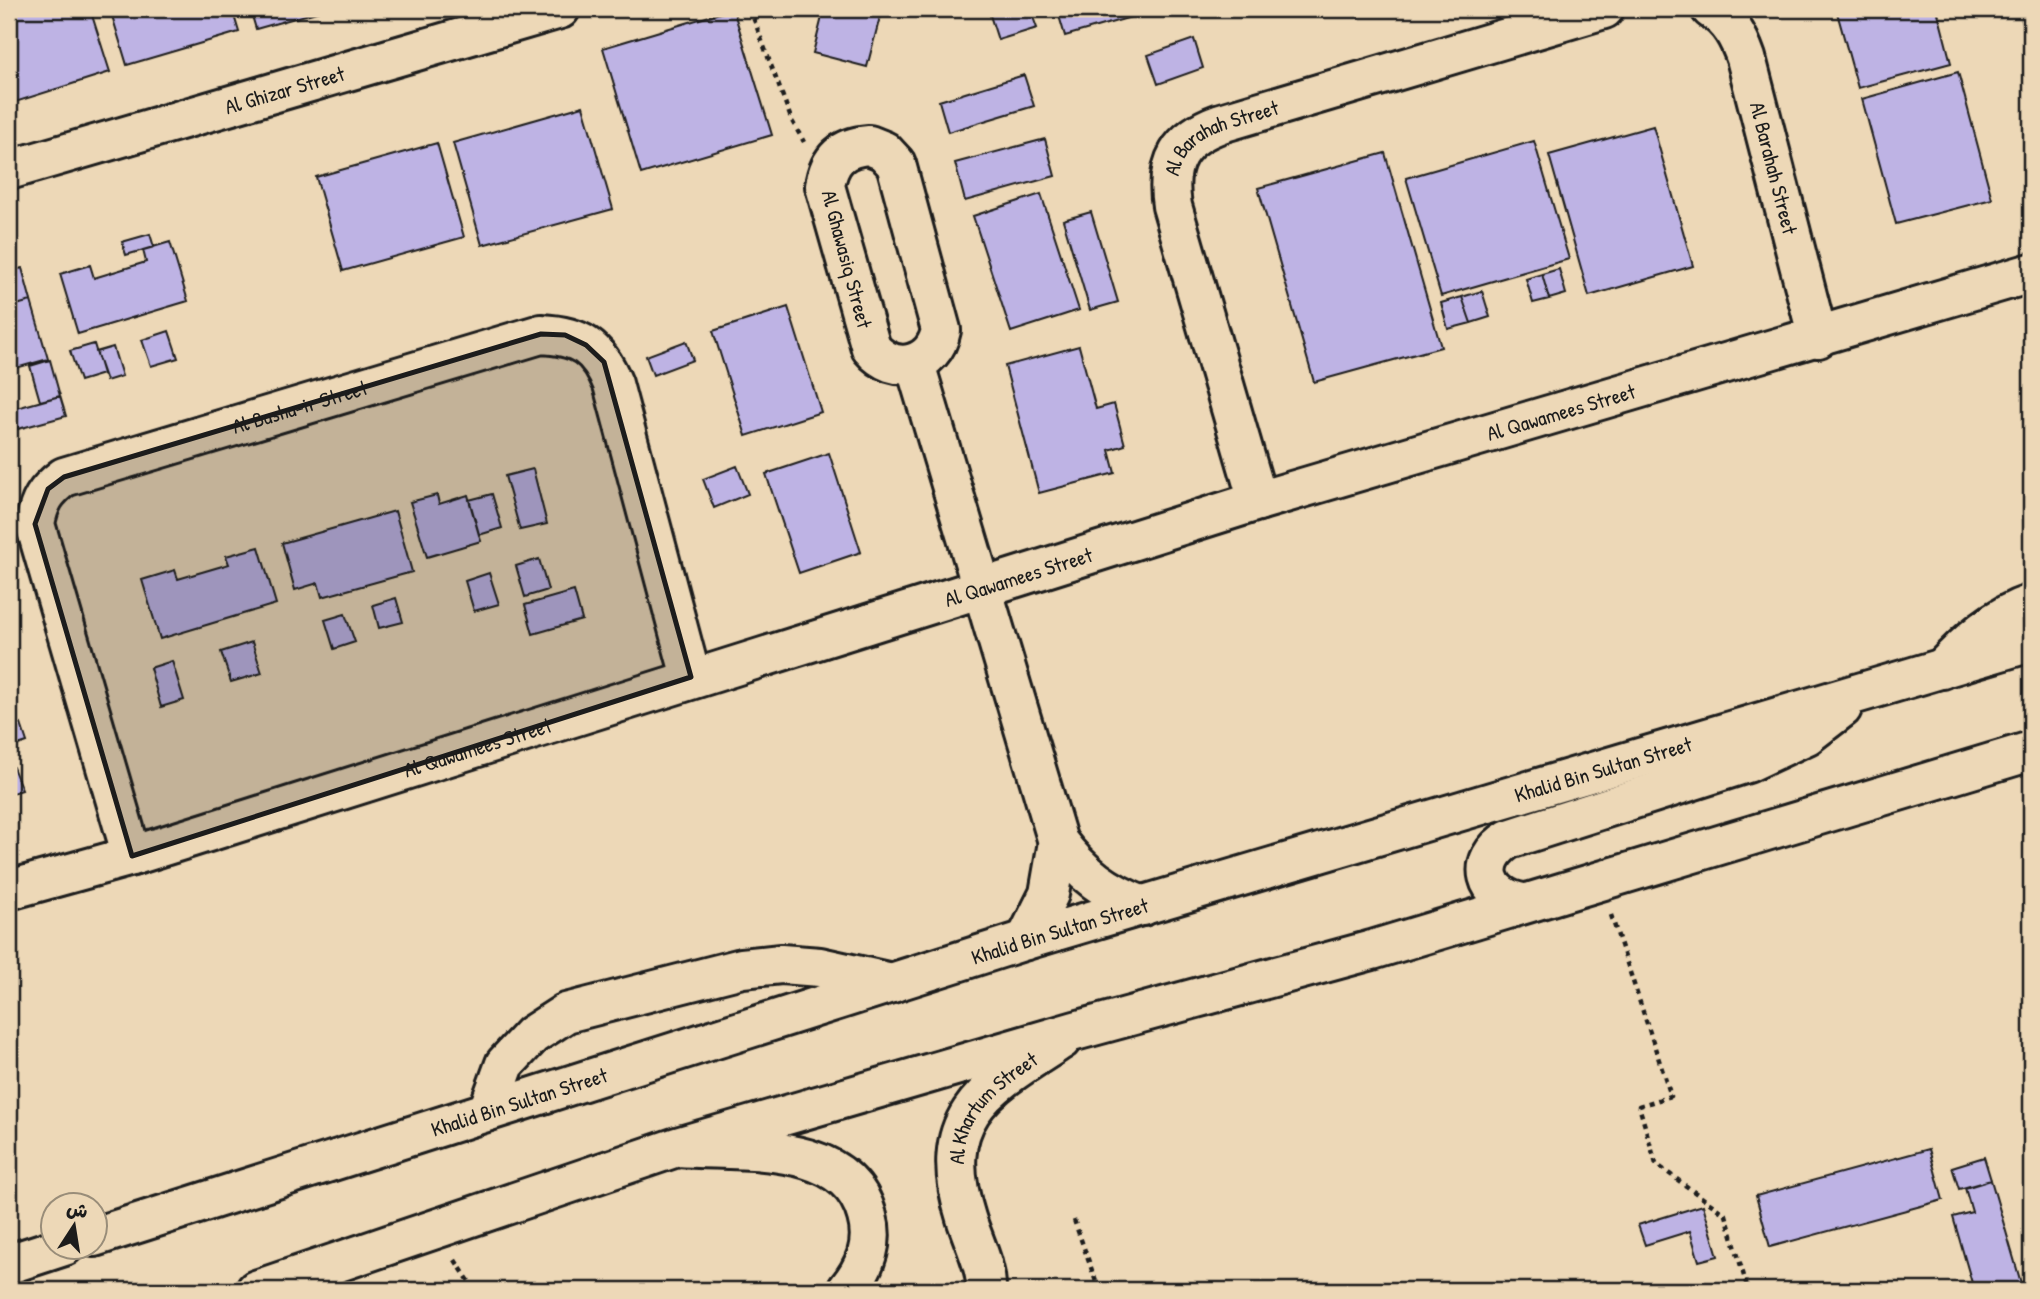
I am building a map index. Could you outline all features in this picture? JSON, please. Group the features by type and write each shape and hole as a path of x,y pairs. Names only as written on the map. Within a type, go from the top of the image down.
{"street":[{"name":"Al Ghizar Street","path":"9,170 560,9"},
{"name":"Al Barahah Street","path":"1258,501 1172,206 1168,185 1173,164 1184,144 1200,130 1221,122 1604,9"},
{"name":"Al Barahah Street","path":"1711,9 1720,14 1738,36 1746,58 1818,338"},
{"name":"Al Ghawasiq Street","path":"869,145 884,151 896,164 941,330 933,351 915,363 890,364 871,348 825,186 827,169 837,155 852,146 869,145"},
{"name":"Al Qawamees Street","path":"9,890 132,856 691,677 982,590 1258,501 2031,273"},
{"name":"Al Basha-ir Street","path":"132,856 35,524 38,505 48,489 64,477 541,334 565,335 586,345 604,362 613,384 691,677"},
{"path":"915,363 1058,842 1094,882 1143,906"},
{"path":"1942,669 1965,644 1993,622 2031,604"},
{"name":"Khalid Bin Sultan Street","path":"108,1233 1026,940 2031,642"},
{"path":"1523,903 1498,894 1490,884 1490,857 1498,846 1509,839 1778,751 1825,722 1859,693"},
{"path":"256,1290 677,1147 1075,1031 1372,950 2031,751"},
{"path":"1026,940 1049,894 1058,842"},
{"path":"488,1111 505,1064 532,1035 566,1013 703,977 768,966 820,967 892,983"},
{"name":"Al Khartum Street","path":"986,1290 984,1271 956,1185 958,1143 975,1105 989,1088 1075,1031"},
{"path":"677,1147 807,1157 831,1166 850,1182 864,1203 870,1227 869,1252 860,1275 847,1290"},
{"path":"9,1264 38,1255"}],"path":[{"path":"750,9 792,121 814,155 827,169"},
{"path":"2020,9 2031,49"},
{"path":"1600,881 1671,1096 1639,1106 1656,1164 1726,1215 1748,1290"},
{"path":"1074,1220 1098,1290"}],"highlighted area":[{"path":"541,334 565,335 586,345 604,362 691,677 132,856 35,524 48,489 64,477"}],"building":[{"path":"90,9 110,72 9,104 9,11"},
{"path":"110,9 232,9 239,32 127,65"},
{"path":"250,9 327,9 256,29"},
{"path":"733,9 772,135 641,174 603,48"},
{"path":"824,9 882,9 867,67 813,53"},
{"path":"988,9 1030,9 1037,28 998,40"},
{"path":"1057,9 1159,9 1065,36"},
{"path":"1836,9 1937,9 1951,63 1858,88"},
{"path":"1194,39 1203,68 1158,84 1148,55"},
{"path":"1958,72 1992,199 1896,224 1862,99"},
{"path":"1024,75 1034,106 948,132 939,101"},
{"path":"583,106 613,209 482,245 453,143"},
{"path":"1653,126 1693,266 1589,296 1549,155"},
{"path":"1045,139 1055,176 965,201 955,163"},
{"path":"1534,141 1569,259 1441,296 1406,178"},
{"path":"437,143 464,237 343,271 316,177"},
{"path":"1385,153 1441,347 1314,382 1258,188"},
{"path":"1041,194 1079,310 1011,332 973,216"},
{"path":"1091,212 1118,302 1090,310 1063,220"},
{"path":"150,234 154,247 126,255 122,242"},
{"path":"170,242 188,301 78,334 60,274 90,265 94,278 146,262 143,250"},
{"path":"22,268 31,301 9,307 9,272"},
{"path":"1559,269 1566,294 1549,299 1542,274"},
{"path":"1542,274 1549,299 1533,303 1526,279"},
{"path":"1482,291 1490,317 1471,323 1462,297"},
{"path":"1462,297 1471,323 1448,329 1441,303"},
{"path":"31,301 48,359 9,370 9,307"},
{"path":"788,307 821,412 746,436 713,331"},
{"path":"169,331 178,358 151,366 142,340"},
{"path":"686,341 693,360 653,375 646,356"},
{"path":"94,344 103,374 80,381 70,351"},
{"path":"1079,346 1096,409 1114,404 1125,445 1109,450 1115,473 1039,493 1005,366"},
{"path":"113,347 122,376 106,381 96,352"},
{"path":"50,360 60,396 40,401 30,366"},
{"path":"60,396 66,416 18,429 13,409"},
{"path":"829,453 861,552 799,573 766,474"},
{"path":"737,466 748,494 714,508 703,479"},
{"path":"533,469 547,524 520,530 505,476"},
{"path":"492,494 502,528 479,535 469,500"},
{"path":"437,495 439,504 468,495 481,541 427,557 410,502"},
{"path":"395,511 412,572 322,597 318,583 295,590 282,543"},
{"path":"259,547 276,604 160,639 142,580 175,570 178,579 229,564 226,556"},
{"path":"539,559 548,590 525,597 516,566"},
{"path":"489,573 499,604 474,611 465,581"},
{"path":"574,591 582,620 533,634 525,605"},
{"path":"396,598 403,622 379,628 373,605"},
{"path":"345,614 355,642 334,649 325,620"},
{"path":"252,642 262,673 231,682 221,652"},
{"path":"172,661 184,700 161,707 150,668"},
{"path":"21,724 27,742 9,748 9,727"},
{"path":"9,757 22,790 9,794"},
{"path":"1929,1149 1943,1200 1770,1247 1756,1196"},
{"path":"1984,1157 1991,1180 1959,1189 1952,1167"},
{"path":"1991,1180 2023,1290 1974,1290 1953,1217 1972,1212 1965,1188"},
{"path":"1703,1205 1718,1256 1699,1261 1690,1231 1645,1245 1638,1225"}]}
